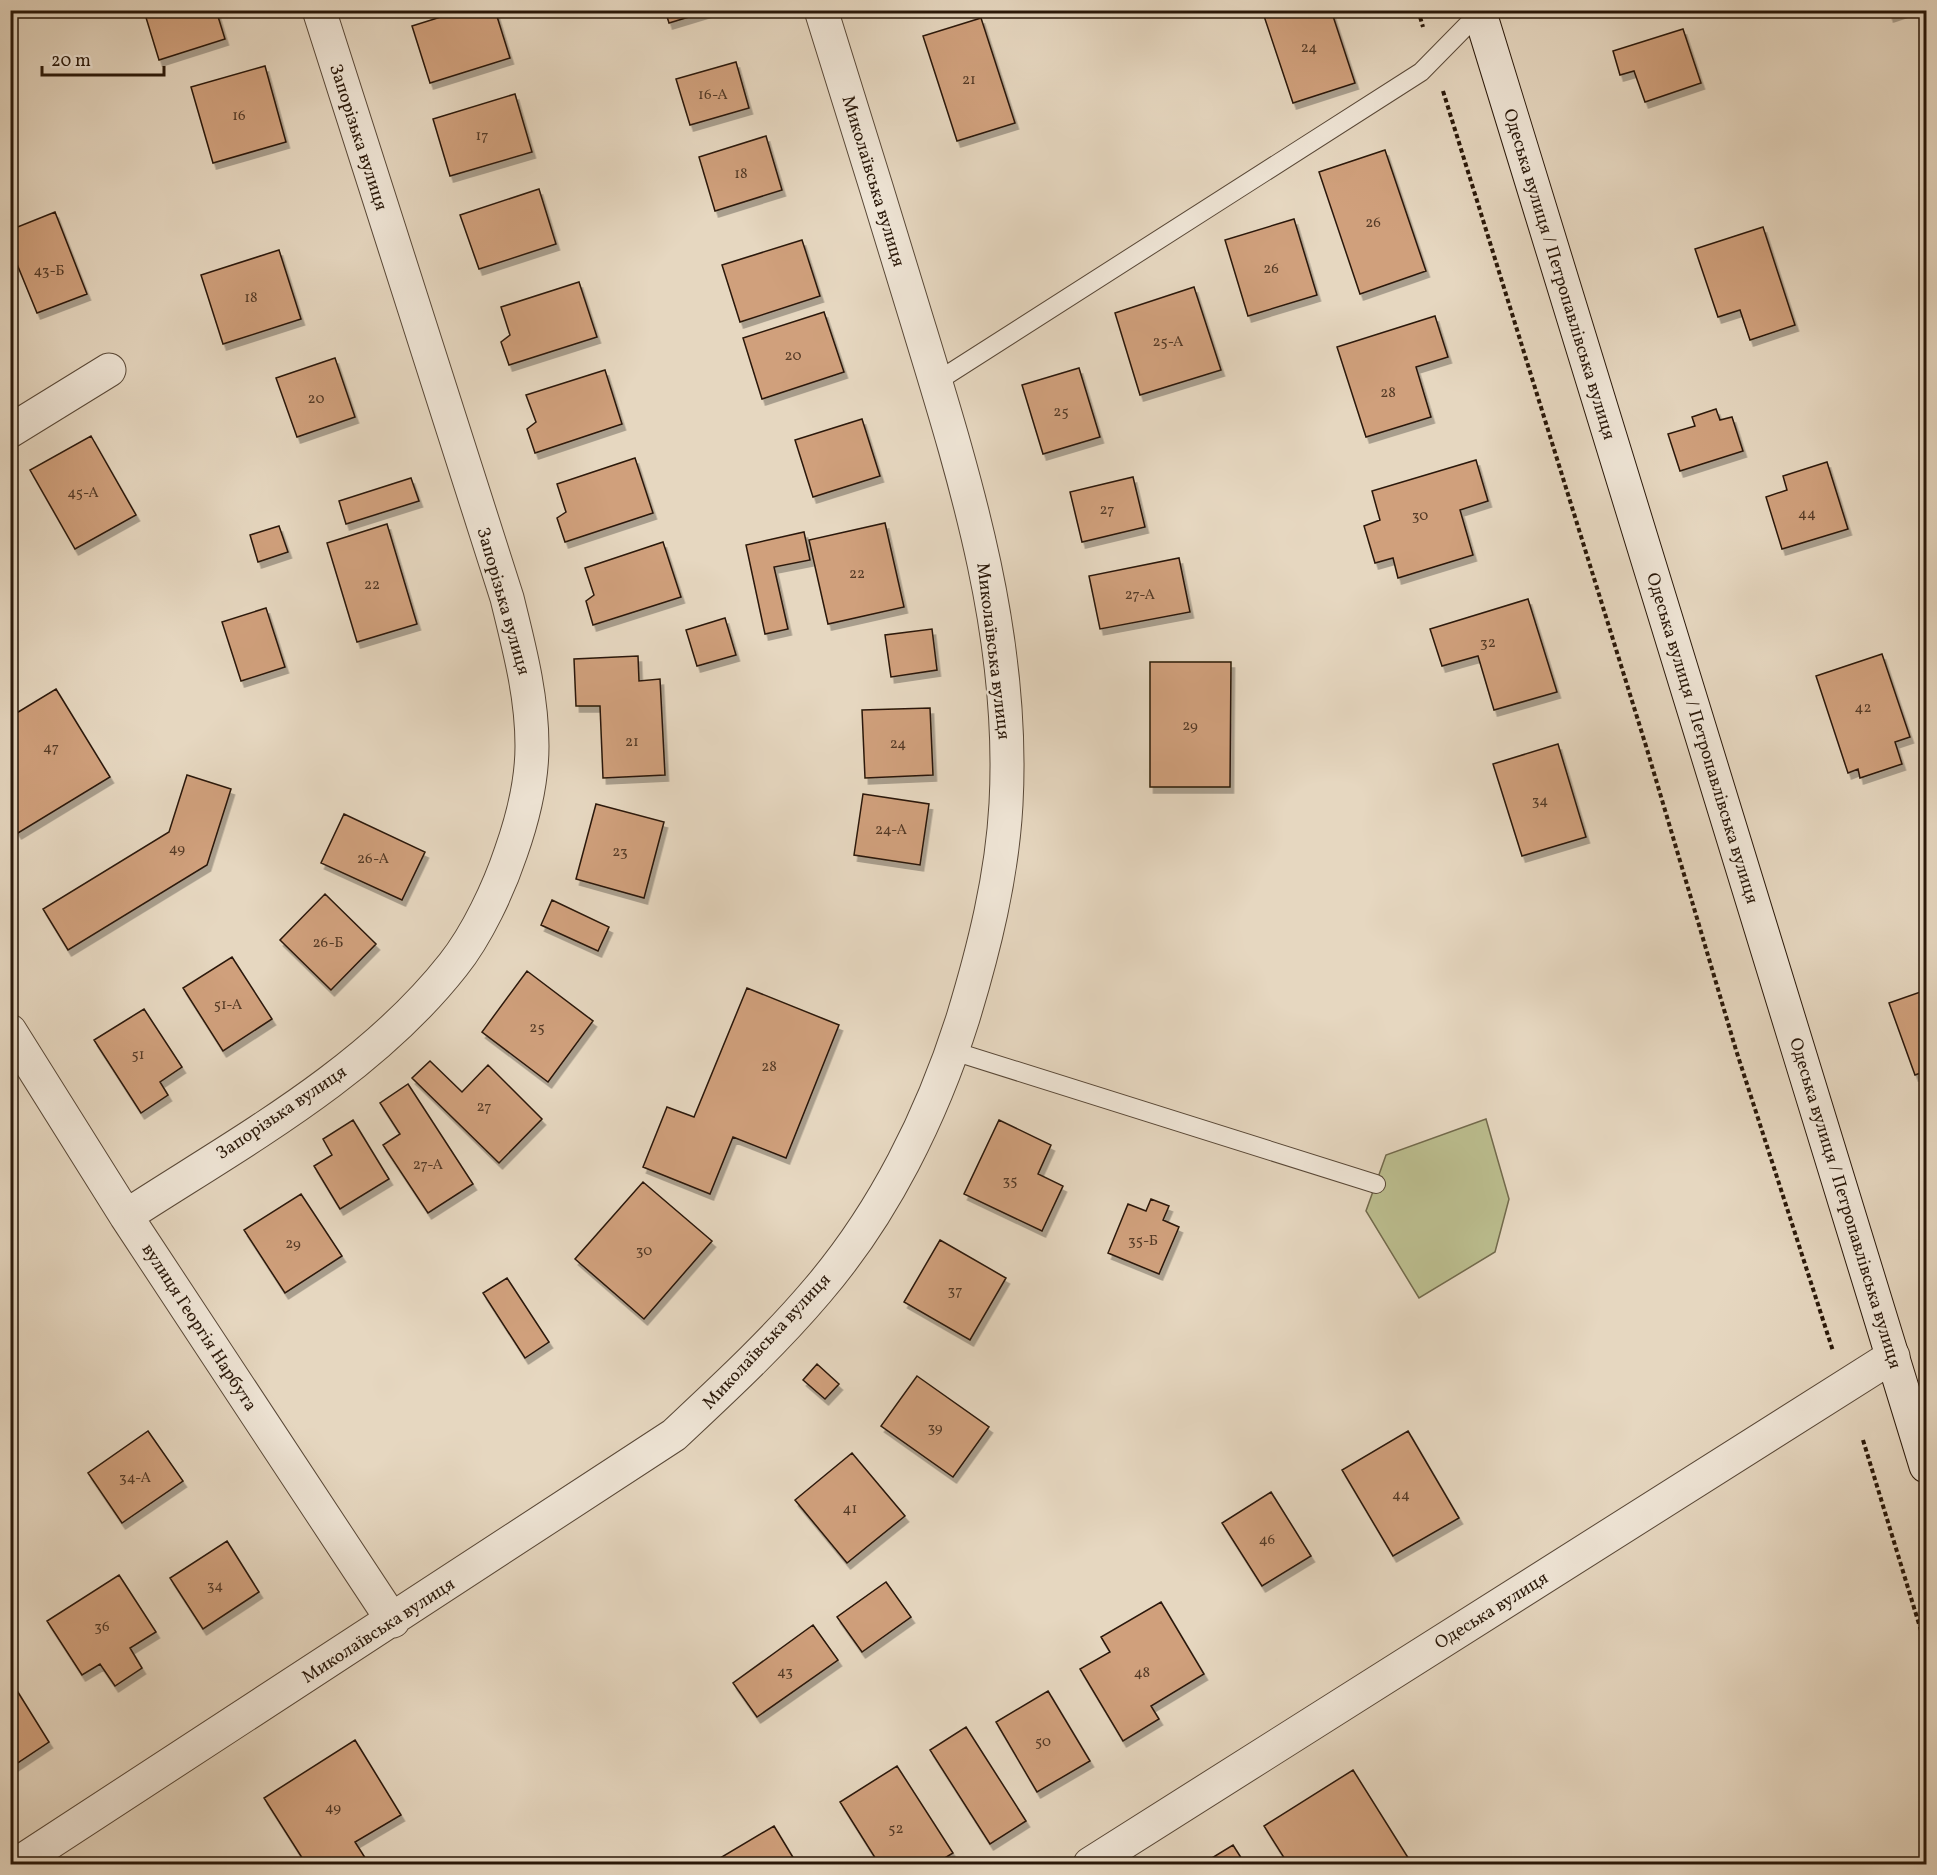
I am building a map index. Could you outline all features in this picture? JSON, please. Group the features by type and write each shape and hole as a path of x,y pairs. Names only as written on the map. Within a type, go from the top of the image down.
{"street":[{"name":"Запорізька вулиця","path":"126,1216 333,1080 406,1017 460,954 500,886 524,817 532,746 526,675 507,598 319,10"},
{"name":"Миколаївська вулиця","path":"17,1864 393,1621 674,1435 741,1373 818,1290 871,1218 917,1137 952,1051 976,975 994,900 1006,806 1006,721 992,605 974,512 821,10"},
{"name":"Одеська вулиця / Петропавлівська вулиця","path":"1482,11 1926,1466"},
{"path":"10,431 109,369"},
{"name":"вулиця Георгія Нарбута","path":"10,1031 126,1216 393,1621"},
{"name":"Одеська вулиця","path":"1090,1864 1893,1356"}],"lane":[{"path":"936,382 1421,72 1482,11"},
{"path":"952,1051 1376,1184"}],"path":[{"path":"1418,10 1646,746 1736,1050 1834,1355"},
{"path":"1863,1440 1926,1647"}],"green space":[{"path":"1486,1119 1509,1199 1495,1252 1419,1298 1366,1211 1386,1155"}],"building":[{"path":"216,10 225,39 159,60 144,11"},
{"path":"463,10 495,10 510,58 430,83 412,26"},
{"path":"665,10 712,10 669,23"},
{"path":"1262,10 1331,10 1355,83 1293,103"},
{"path":"1888,10 1908,10 1890,16"},
{"path":"981,18 1015,123 957,141 923,36"},
{"path":"1683,29 1701,83 1645,102 1634,71 1620,75 1613,51"},
{"path":"736,62 749,108 690,125 676,79"},
{"path":"265,66 286,142 213,163 191,87"},
{"path":"515,94 532,152 450,176 433,119"},
{"path":"766,136 782,190 715,211 699,157"},
{"path":"1385,150 1426,271 1360,294 1319,172"},
{"path":"539,189 556,244 479,269 460,215"},
{"path":"55,212 87,294 37,313 10,247 10,230"},
{"path":"1294,219 1317,295 1248,316 1225,240"},
{"path":"1763,227 1795,325 1750,340 1740,310 1718,317 1695,249"},
{"path":"802,240 820,296 740,322 722,265"},
{"path":"279,250 301,319 223,344 201,275"},
{"path":"579,282 597,337 509,365 501,342 510,335 501,307"},
{"path":"1194,287 1221,370 1140,395 1115,313"},
{"path":"824,312 844,372 762,399 743,338"},
{"path":"1435,316 1448,357 1416,367 1431,417 1366,437 1337,347"},
{"path":"335,358 355,417 297,437 276,378"},
{"path":"1079,368 1100,437 1043,454 1022,385"},
{"path":"605,370 622,424 535,453 527,429 536,422 526,395"},
{"path":"1716,409 1720,420 1732,417 1743,451 1680,471 1668,434 1695,426 1692,417"},
{"path":"862,419 880,476 813,497 795,440"},
{"path":"91,436 136,515 75,549 30,470"},
{"path":"635,458 653,513 565,542 557,518 566,512 557,484"},
{"path":"1476,460 1488,501 1460,510 1473,555 1398,578 1393,558 1375,563 1364,526 1380,520 1372,491"},
{"path":"1827,462 1848,529 1782,549 1766,497 1787,490 1783,476"},
{"path":"1133,477 1145,527 1082,542 1070,492"},
{"path":"411,478 419,501 346,524 339,501"},
{"path":"885,523 904,607 828,624 809,540"},
{"path":"387,524 417,624 357,642 327,543"},
{"path":"279,526 288,552 258,562 250,535"},
{"path":"804,532 810,560 774,567 788,629 765,634 746,545"},
{"path":"663,542 681,597 593,625 586,601 594,595 585,568"},
{"path":"1179,558 1190,612 1100,629 1089,576"},
{"path":"1528,599 1557,692 1494,710 1478,656 1442,666 1430,629"},
{"path":"266,608 285,667 241,681 222,622"},
{"path":"725,618 736,655 697,666 686,630"},
{"path":"932,629 937,670 891,677 885,635"},
{"path":"1882,654 1910,737 1895,742 1902,764 1860,778 1858,769 1848,773 1816,676"},
{"path":"638,656 639,681 660,679 665,775 603,778 600,706 576,706 574,659"},
{"path":"1150,662 1231,662 1230,787 1150,787"},
{"path":"56,689 110,777 18,833 10,821 10,717"},
{"path":"930,708 933,775 865,778 862,710"},
{"path":"1558,744 1586,837 1522,856 1493,764"},
{"path":"187,775 231,789 207,865 68,950 43,909 169,832"},
{"path":"863,794 929,804 920,865 854,855"},
{"path":"596,804 664,822 644,898 576,879"},
{"path":"344,814 425,852 402,900 321,863"},
{"path":"325,894 376,944 331,990 280,940"},
{"path":"552,900 609,927 598,951 541,925"},
{"path":"232,957 272,1019 223,1051 183,988"},
{"path":"527,971 593,1021 548,1082 482,1032"},
{"path":"747,988 839,1025 786,1158 733,1137 710,1194 643,1167 667,1107 694,1117"},
{"path":"1926,990 1926,1071 1915,1075 1889,1003"},
{"path":"144,1009 182,1067 160,1082 168,1095 141,1113 94,1040"},
{"path":"430,1061 462,1092 488,1065 542,1119 499,1163 412,1078"},
{"path":"408,1084 473,1184 428,1213 383,1145 400,1134 380,1103"},
{"path":"353,1120 389,1179 340,1209 314,1166 332,1155 323,1139"},
{"path":"999,1120 1051,1145 1038,1174 1063,1186 1042,1231 964,1194"},
{"path":"643,1182 712,1241 644,1319 575,1259"},
{"path":"301,1194 342,1256 285,1293 244,1230"},
{"path":"1151,1199 1169,1206 1163,1220 1179,1227 1159,1274 1108,1253 1128,1204 1146,1211"},
{"path":"940,1240 1006,1278 970,1340 904,1302"},
{"path":"507,1278 549,1342 525,1358 483,1293"},
{"path":"817,1364 839,1384 825,1399 803,1380"},
{"path":"917,1376 989,1427 953,1477 881,1426"},
{"path":"148,1431 183,1481 122,1523 88,1473"},
{"path":"1408,1431 1459,1518 1393,1556 1342,1470"},
{"path":"852,1453 905,1516 847,1563 795,1500"},
{"path":"1271,1492 1311,1556 1262,1586 1222,1523"},
{"path":"227,1541 259,1592 203,1629 170,1578"},
{"path":"119,1575 156,1632 130,1648 142,1668 115,1686 100,1664 82,1675 47,1621"},
{"path":"886,1582 911,1617 862,1652 837,1617"},
{"path":"1161,1602 1204,1674 1151,1706 1159,1719 1123,1741 1080,1669 1110,1652 1101,1637"},
{"path":"813,1625 838,1660 757,1717 733,1683"},
{"path":"10,1682 49,1742 10,1768"},
{"path":"1048,1691 1090,1761 1037,1792 996,1722"},
{"path":"966,1727 1026,1821 990,1844 930,1750"},
{"path":"355,1740 401,1815 355,1842 369,1864 306,1864 264,1798"},
{"path":"897,1766 953,1853 935,1864 879,1864 840,1802"},
{"path":"1353,1770 1412,1864 1288,1864 1264,1826"},
{"path":"774,1826 797,1864 710,1864"},
{"path":"1233,1845 1245,1864 1202,1864"}]}
